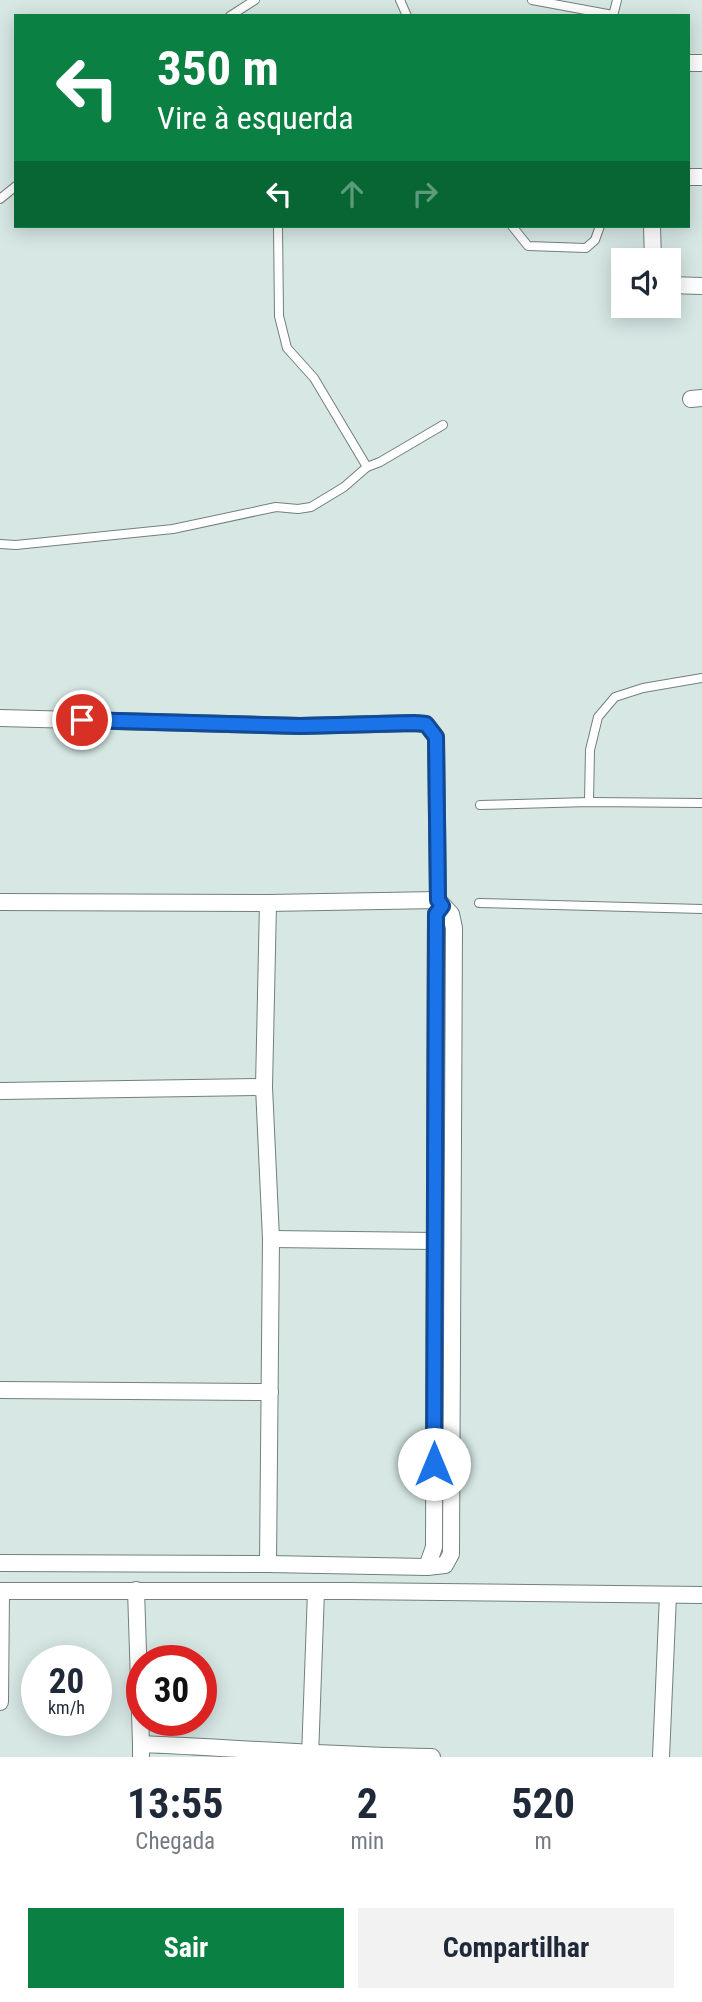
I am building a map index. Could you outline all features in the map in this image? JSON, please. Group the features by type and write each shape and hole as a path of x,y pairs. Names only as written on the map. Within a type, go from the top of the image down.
{"street":[{"path":"652,228 653,248"},
{"path":"681,285 702,286"},
{"path":"0,719 300,726 414,723 426,724 436,737 440,903 436,914 434,1547 427,1567"},
{"path":"0,902 440,903 451,914 454,928 451,1555 446,1565 0,1563"},
{"path":"268,903 264,1087 271,1239 268,1564"},
{"path":"0,1091 264,1087"},
{"path":"271,1239 435,1241"},
{"path":"0,1390 270,1392"},
{"path":"136,1590 141,1751 198,1745 310,1755 432,1757"},
{"path":"0,1702 1,1591 702,1595"},
{"path":"310,1755 316,1591"},
{"path":"661,1757 668,1595"}],"lane":[{"path":"233,14 256,0"},
{"path":"532,0 608,14"},
{"path":"0,199 14,188"},
{"path":"278,228 279,316 287,348 314,378 367,467"},
{"path":"514,228 528,246 586,248 596,240 599,228"},
{"path":"0,544 16,545 173,529 276,507 311,508 344,487 367,467 443,425"},
{"path":"589,802 590,750 598,717 615,697 643,688 702,678"},
{"path":"480,804 702,803"},
{"path":"479,903 702,909"}],"route":[{"path":"82,720 300,726 414,723 426,724 436,737 438,900 442,906 436,914 434,1464"}]}
